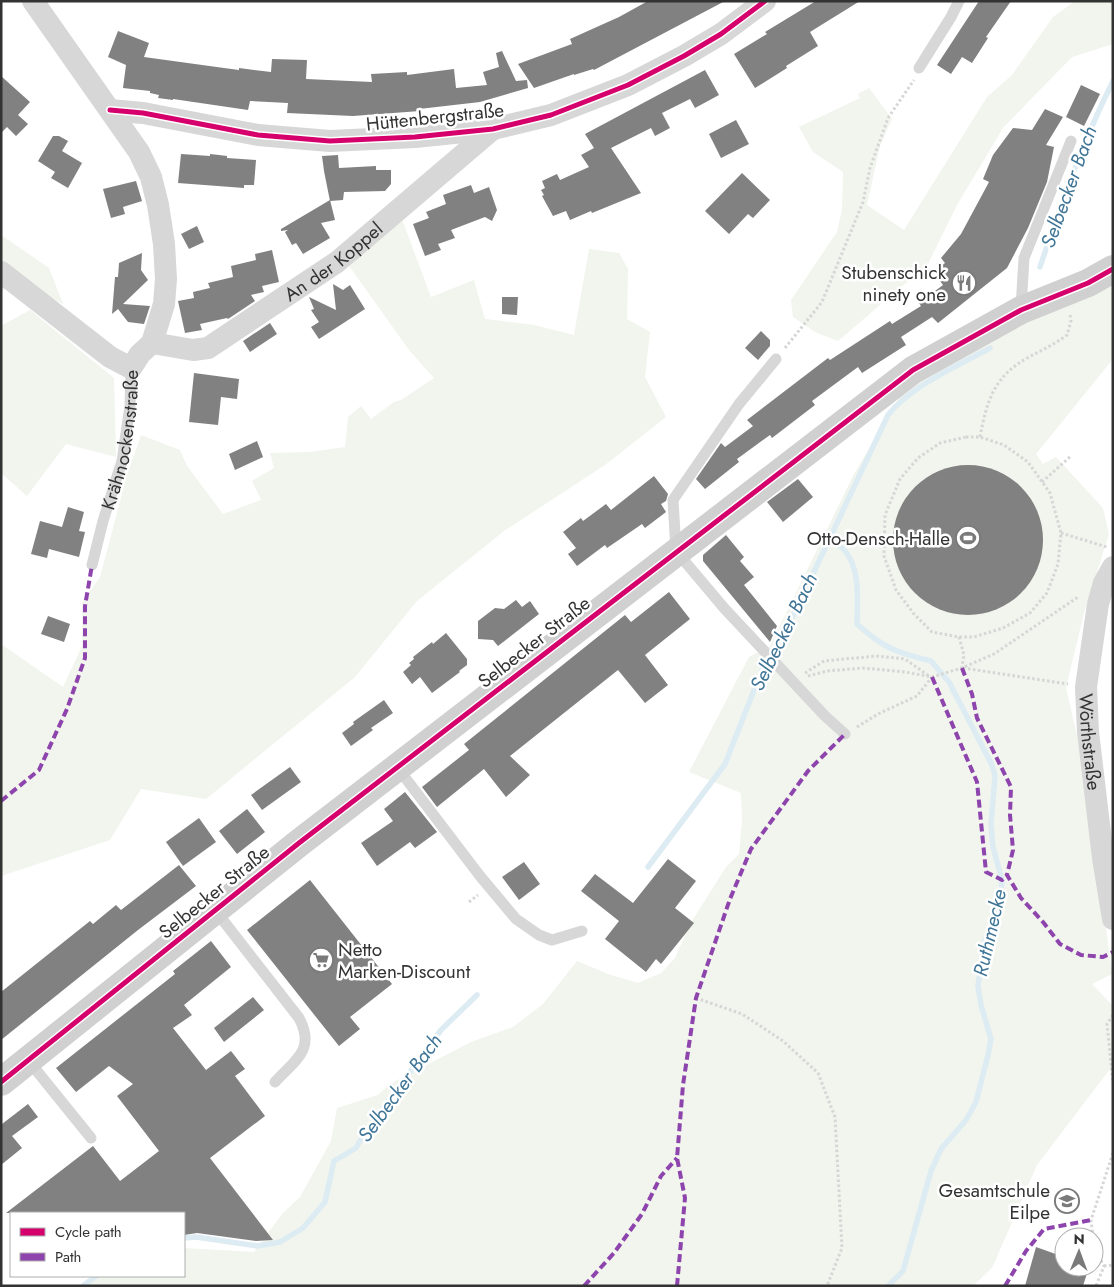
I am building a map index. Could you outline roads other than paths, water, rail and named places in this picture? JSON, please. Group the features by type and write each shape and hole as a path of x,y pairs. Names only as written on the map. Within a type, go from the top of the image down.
{"main road":[{"name":"Selbecker Straße","path":"1,1082 215,910 398,767 913,370 1021,310 1088,283 1113,269"}],"street":[{"name":"Krähnockenstraße","path":"33,1 139,152 151,177 158,205 164,244 166,279 164,304 152,343 140,354 130,368"},
{"name":"Hüttenbergstraße","path":"110,110 143,113 258,135 330,141 415,137 493,129 551,115 628,85 714,38 765,1"},
{"name":"An der Koppel","path":"152,343 193,350 208,348 337,262 493,129"},
{"path":"1,272 110,357 130,368"},
{"name":"Wörthstraße","path":"1113,567 1104,583 1098,604 1086,687 1088,732 1109,878 1113,920"}],"lane":[{"path":"919,68 959,1"},
{"path":"1021,310 1024,258 1071,141"},
{"path":"776,359 739,404 673,500 676,551 724,608 825,716 845,734"},
{"name":"Krähnockenstraße","path":"92,565 103,521 122,461 130,406 130,368"},
{"path":"398,767 480,876 516,919 535,932 552,940 582,931"},
{"path":"215,910 299,1018 306,1031 306,1043 303,1051 275,1082"},
{"path":"28,1060 91,1138"}],"waterway":[{"name":"Selbecker Bach","path":"1040,267 1082,150 1113,81"},
{"name":"Selbecker Bach","path":"648,867 725,764 762,670 786,631 888,415 909,395 922,386 949,369 990,348"},
{"name":"Ruthmecke","path":"830,538 842,547 854,567 857,586 857,624 883,644 909,655 931,661 949,682 992,765 995,776 991,824 993,847 1002,880 1000,904 985,940 978,986 981,1005 991,1039 988,1055 976,1102 966,1120 941,1149 931,1171 903,1271 888,1286"},
{"name":"Selbecker Bach","path":"185,1238 196,1237 258,1246 280,1242 303,1228 325,1202 334,1161 356,1148 364,1134 441,1030 477,995"},
{"name":"Selbecker Bach","path":"83,1286 95,1277"}],"place":[{"name":"Stubenschick ninety one","path":"964,283"},
{"name":"Otto-Densch-Halle","path":"968,538"},
{"name":"Netto Marken-Discount","path":"321,960"},
{"name":"Gesamtschule Eilpe","path":"1067,1201"}]}
